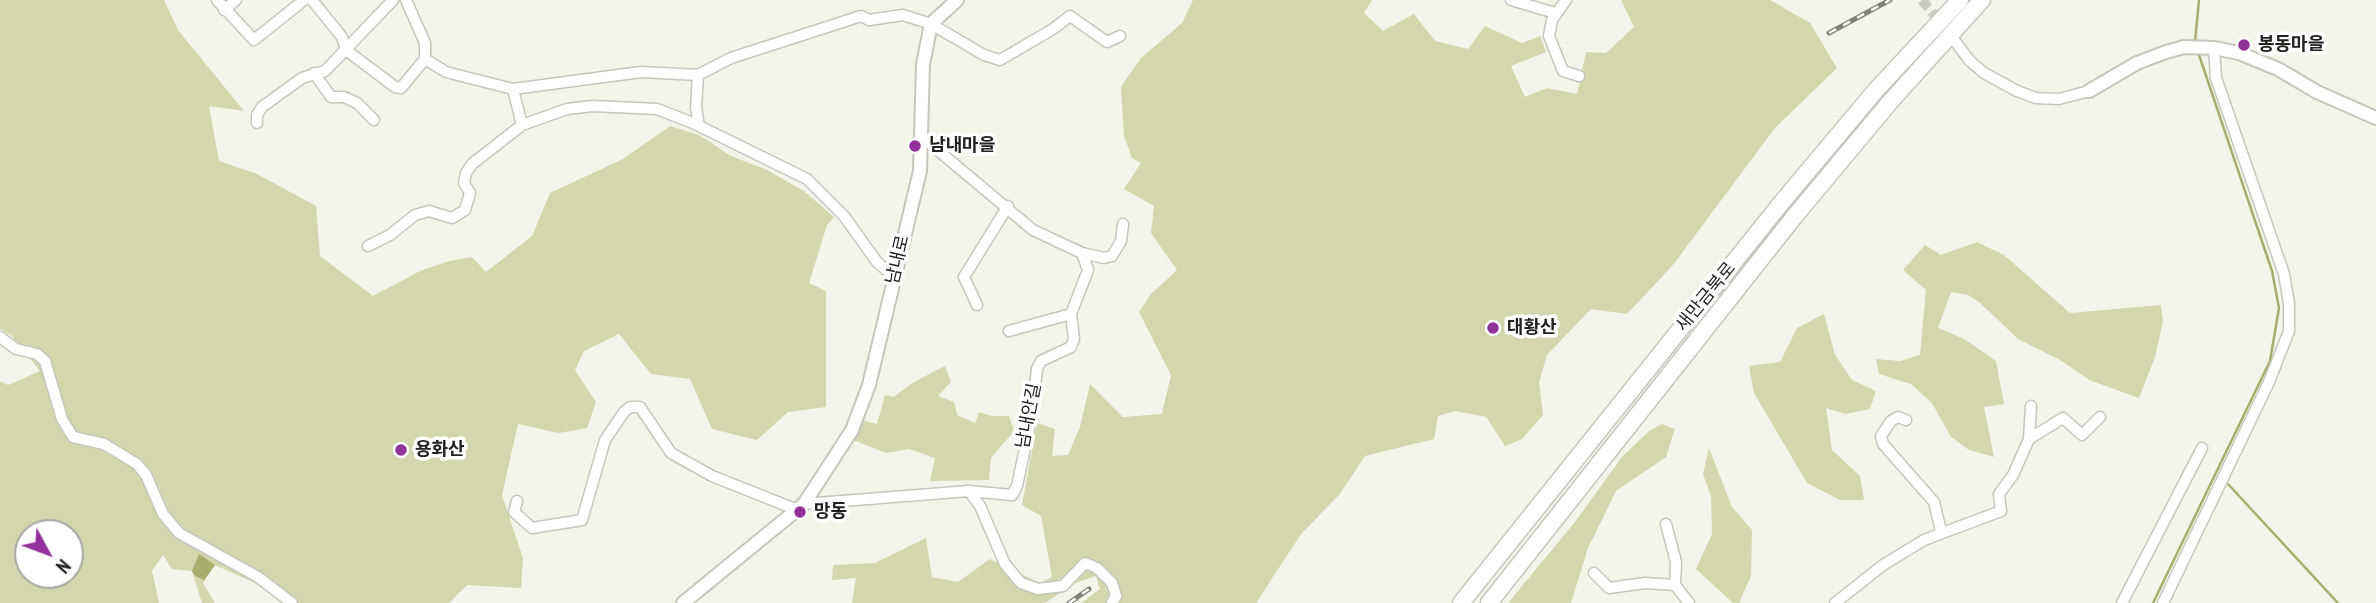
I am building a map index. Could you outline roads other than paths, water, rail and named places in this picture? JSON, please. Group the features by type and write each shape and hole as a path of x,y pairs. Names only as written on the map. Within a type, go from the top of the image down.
{"highway":[{"name":"새만금북로","path":"1461,603 1782,202 1876,90 1960,0"},
{"name":"새만금북로","path":"1489,603 1794,217 1890,102 1982,0"}],"street":[{"path":"217,0 254,40 304,0"},
{"path":"224,10 236,0"},
{"path":"312,0 342,37 346,50 395,87 401,88 425,59 425,43 406,0"},
{"path":"257,123 257,115 262,107 314,73 325,71 393,0"},
{"path":"932,24 957,0"},
{"path":"1511,0 1555,13"},
{"path":"1566,0 1555,13 1549,36 1563,71 1579,76"},
{"path":"425,59 446,72 513,89 641,72 698,75 731,58 861,16 869,20 903,15 932,24 984,55 1000,60 1047,34 1070,16 1107,42 1121,36"},
{"name":"남내로","path":"683,603 800,506 852,430 869,385 919,171 923,64 932,24"},
{"path":"1954,40 1977,67 2017,91 2036,98 2059,99 2089,91 2137,63 2184,47 2214,48 2239,53 2278,69 2317,92 2376,118"},
{"path":"2163,603 2269,382 2289,331 2289,303 2284,274 2217,78 2214,48"},
{"path":"314,73 331,97 344,97 357,103 374,120"},
{"path":"698,75 696,107 699,127"},
{"path":"513,89 522,125"},
{"path":"368,246 390,235 415,215 429,211 452,218 465,210 470,193 464,183 466,173 491,148 522,125 567,109 593,106 657,109 807,179 844,216 877,262 894,277"},
{"path":"922,137 960,172 1008,206 1033,230 1082,253 1104,258 1112,256 1121,241 1123,224"},
{"path":"977,305 964,278 1008,206"},
{"name":"남내안길","path":"800,506 970,491 1012,495 1017,486 1031,420 1037,369 1041,361 1071,347 1074,339 1070,314 1088,270 1082,253"},
{"path":"1009,331 1070,314"},
{"path":"0,337 16,349 37,354 45,361 62,419 73,437 104,444 137,464 146,475 163,514 179,533 258,577 292,603"},
{"path":"1835,603 1883,565 1941,531 2001,511 1999,494 2013,475 2029,439 2031,406"},
{"path":"517,501 514,512 532,528 582,520 605,440 624,412 630,407 640,407 671,453 712,476 800,506"},
{"path":"1906,420 1898,417 1891,421 1881,436 1883,444 1934,502 1941,531"},
{"path":"2029,439 2063,418 2082,435 2100,417"},
{"path":"2122,603 2202,448"},
{"path":"970,491 980,506 1005,564 1021,583 1038,589 1063,586 1084,563 1097,568 1112,583 1116,596 1112,603"},
{"path":"1666,524 1675,552 1675,584 1689,603"},
{"path":"1594,573 1609,588 1645,583 1675,584"}],"waterway":[{"path":"2195,42 2199,0"},
{"path":"2153,603 2270,361 2279,308 2272,271 2198,52"},
{"path":"2228,484 2338,603"}],"tunnel":[{"path":"1922,0 1943,26"}],"railway":[{"path":"1829,33 1890,0"},
{"path":"1069,603 1089,589"}],"place":[{"name":"봉동마을","path":"2244,45"},
{"name":"남내마을","path":"915,146"},
{"name":"대황산","path":"1493,328"},
{"name":"용화산","path":"401,450"},
{"name":"망동","path":"800,512"}]}
